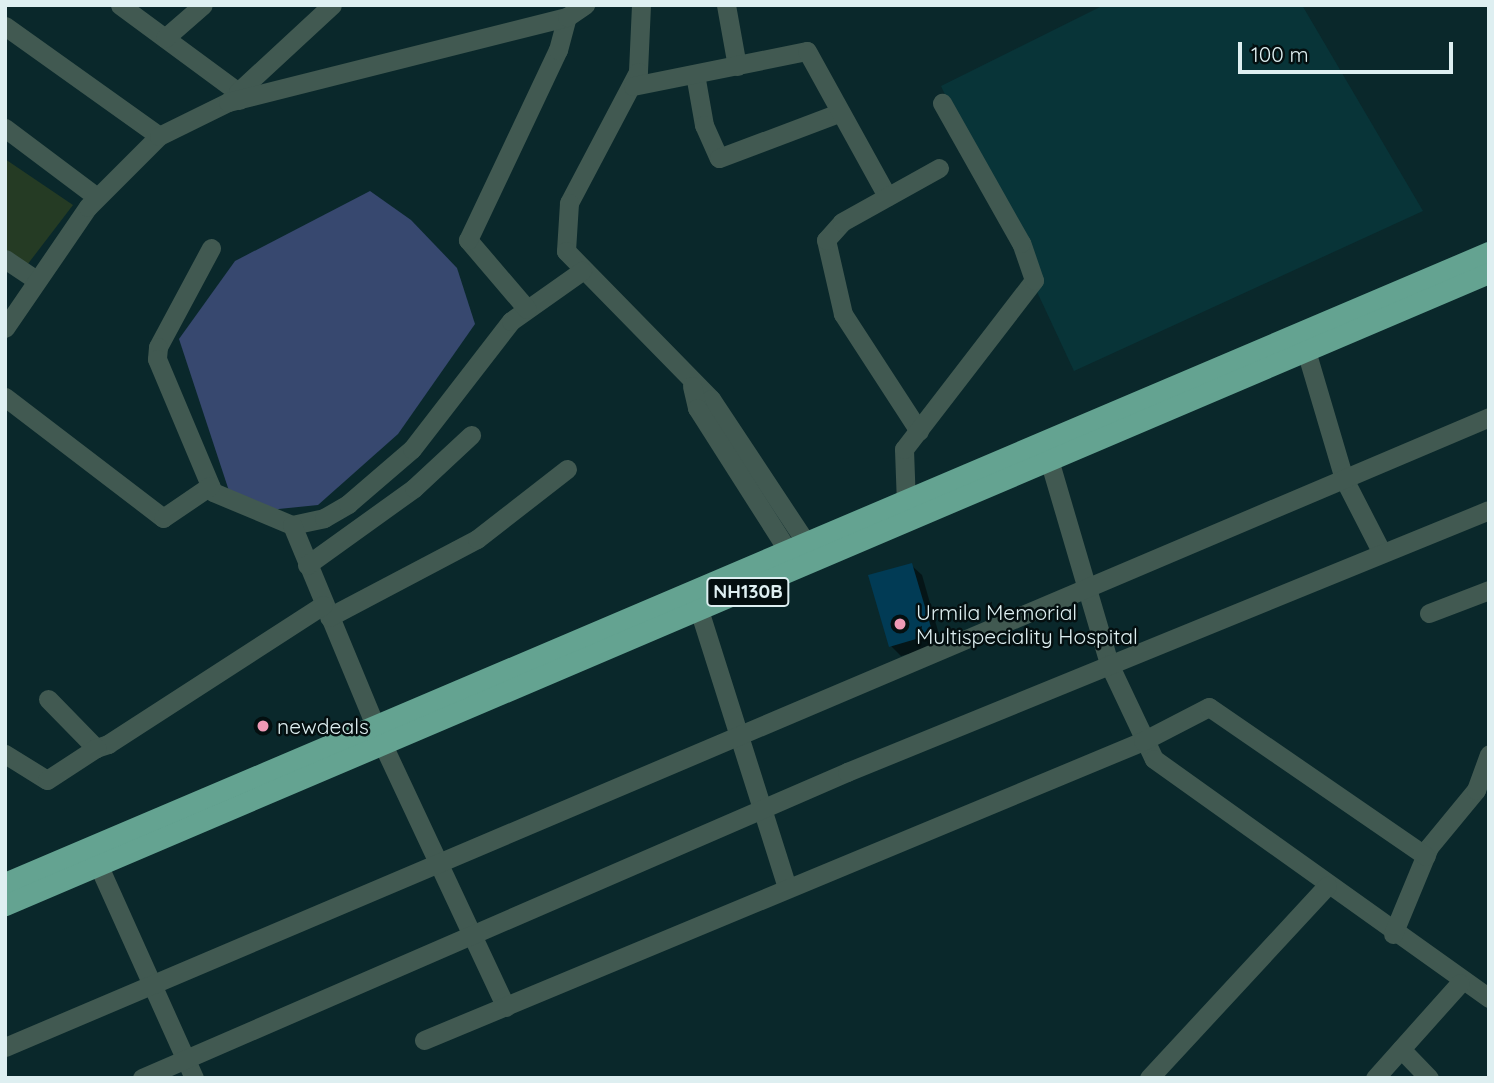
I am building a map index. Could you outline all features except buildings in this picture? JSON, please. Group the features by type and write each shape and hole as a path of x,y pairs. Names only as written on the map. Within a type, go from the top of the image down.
{"highway":[{"name":"NH130B","path":"5,883 95,855 384,747 700,613 906,504 1489,251"},
{"name":"NH130B","path":"5,905 95,855 380,726 804,557 1050,463 1489,273"}],"street":[{"path":"120,5 239,96"},
{"path":"165,38 203,5"},
{"path":"239,96 332,5"},
{"path":"5,328 36,280 97,197 159,136 239,96 567,17 585,5"},
{"path":"641,5 642,57 633,86 565,216 566,251 692,386 711,399 804,557"},
{"path":"726,5 737,66"},
{"path":"527,309 468,240 558,50 567,17"},
{"path":"7,29 159,136"},
{"path":"633,86 807,51 887,196"},
{"path":"695,74 704,125 719,158 839,113"},
{"path":"906,504 901,461 919,431 1034,280 1021,243 942,103"},
{"path":"5,128 97,197"},
{"path":"919,431 843,314 825,251 829,230 939,168"},
{"path":"211,248 156,354 209,486 222,499 292,525 324,518 348,504 412,449 494,340 527,309 582,271"},
{"path":"5,259 36,280"},
{"path":"1307,354 1344,478 1382,554"},
{"path":"5,397 163,518 209,486"},
{"path":"5,1047 437,859 1489,417"},
{"path":"307,565 414,488 471,435"},
{"path":"1050,463 1109,664 1143,741 1170,773 1460,982 1489,998"},
{"path":"5,754 47,780 326,611 477,540 566,469"},
{"path":"142,1078 470,931 1109,664 1489,510"},
{"path":"292,525 326,611 380,726 384,747 506,1007"},
{"path":"1429,613 1489,590"},
{"path":"700,613 787,888"},
{"path":"48,699 96,748"},
{"path":"424,1040 1143,741 1209,707 1219,709 1426,856"},
{"path":"1393,934 1426,856 1476,790 1489,754"},
{"path":"95,855 194,1078"},
{"path":"1149,1078 1327,886"},
{"path":"1375,1078 1460,982"},
{"path":"1401,1049 1429,1078"}],"shaded area":[{"path":"1104,5 1302,5 1423,211 1074,371 941,86"}],"green space":[{"path":"5,159 73,205 24,269 5,255"}],"water":[{"path":"370,191 411,220 457,268 475,324 398,434 318,505 259,511 231,497 179,339 235,261"}],"place":[{"name":"Urmila Memorial Multispeciality Hospital","path":"900,624"},
{"name":"newdeals","path":"263,726"}]}
